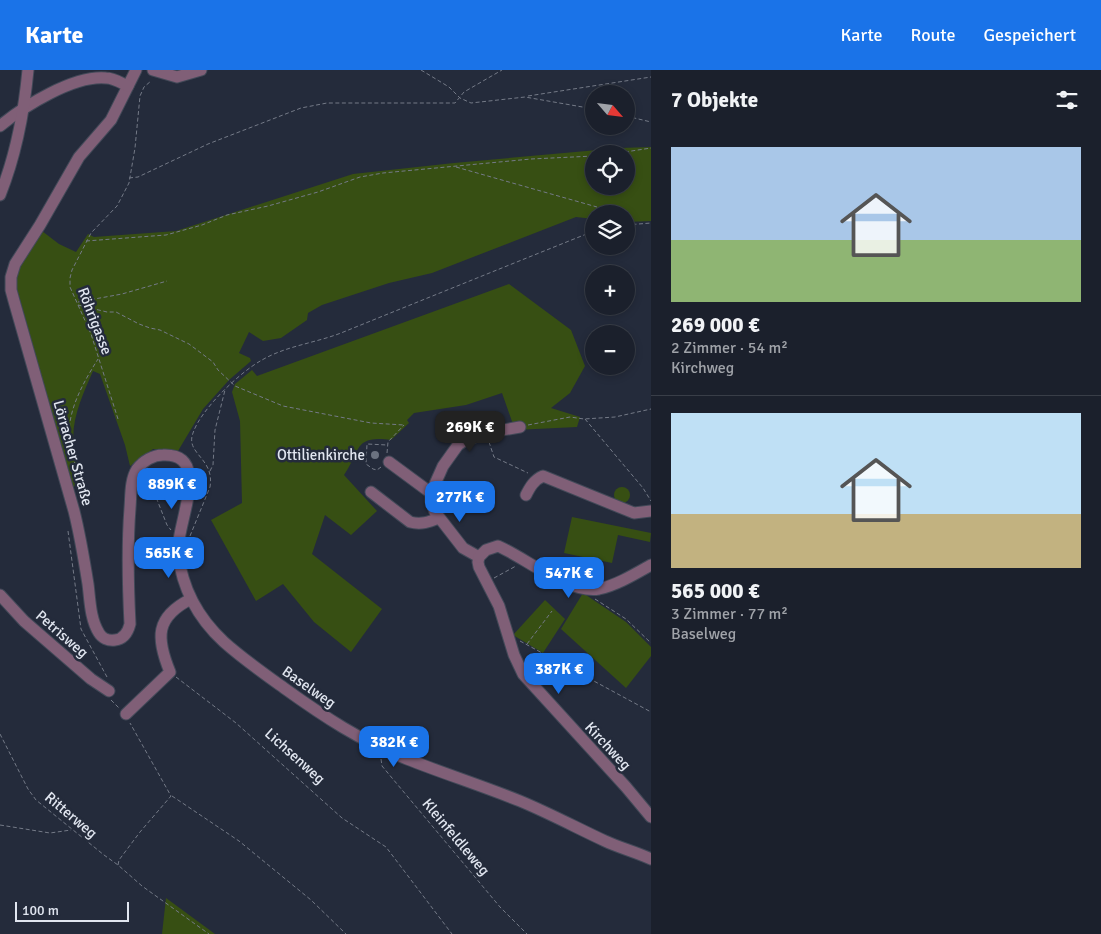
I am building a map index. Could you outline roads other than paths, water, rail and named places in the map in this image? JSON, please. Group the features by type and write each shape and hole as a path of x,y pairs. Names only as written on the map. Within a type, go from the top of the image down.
{"street":[{"path":"0,195 8,175 24,109 28,70"},
{"name":"Lörracher Straße","path":"136,70 110,120 79,157 15,264 11,277 12,296 70,494 80,537 93,616 97,630 106,639 117,640 123,637 128,631 130,624 127,553 132,482 136,470 150,458 159,455 168,455 181,460"},
{"path":"154,71 177,77 201,70"},
{"path":"0,126 24,109 67,85 82,80 107,78 128,86"},
{"path":"520,427 486,433 464,441 454,449 431,493 432,506 463,548 479,557 491,547 498,546 568,584 583,589 606,587 651,565"},
{"name":"Baselweg","path":"181,460 188,467 190,476 190,490 178,550 182,576 191,599 205,622 239,655 321,715 382,749 522,801 607,842 651,859"},
{"path":"386,464 431,493"},
{"path":"526,495 537,478 543,476 634,513 651,512"},
{"path":"371,492 410,522 416,524 424,523 439,518"},
{"name":"Kirchweg","path":"479,557 478,562 499,606 522,674 626,787 651,817"},
{"name":"Petrisweg","path":"0,595 24,621 91,679 109,691"},
{"path":"126,714 170,672 160,638 162,624 175,607 191,599"}],"place":[{"name":"Ottilienkirche","path":"375,455"}]}
